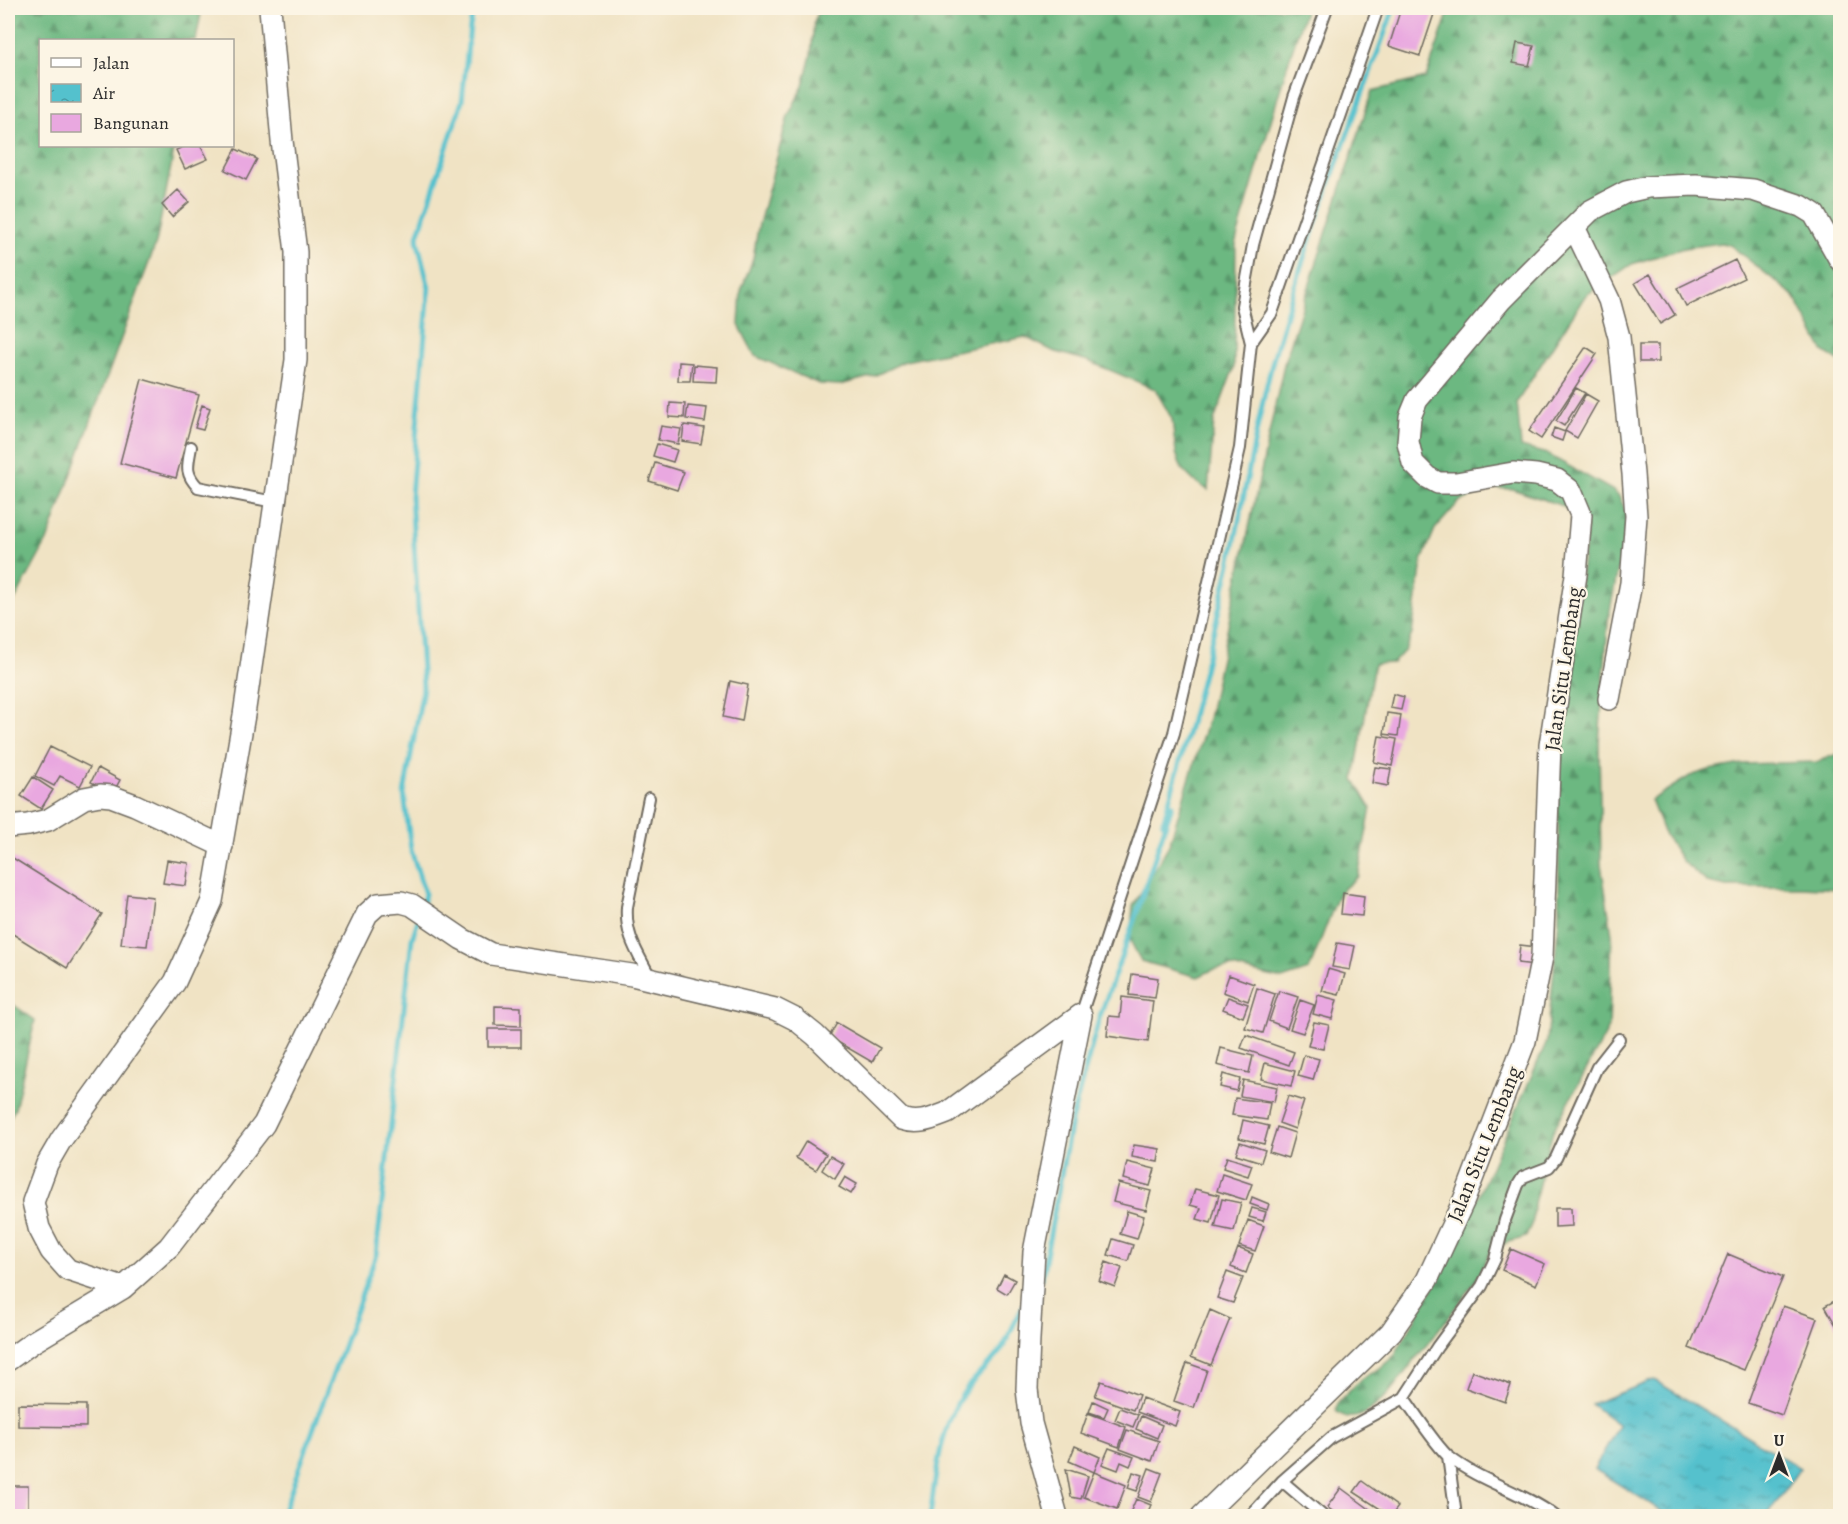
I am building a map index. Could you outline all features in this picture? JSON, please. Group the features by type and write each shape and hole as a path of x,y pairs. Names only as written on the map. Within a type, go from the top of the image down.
{"street":[{"path":"123,1288 68,1270 51,1251 39,1228 33,1202 47,1164 61,1140 176,982 212,902 244,715 296,360 296,252 282,141 270,8"},
{"name":"Jalan Situ Lembang","path":"1202,1516 1391,1332 1427,1280 1464,1200 1525,1041 1542,957 1550,745 1576,575 1581,515 1571,491 1557,480 1513,473 1456,483 1438,483 1427,477 1413,463 1408,442 1410,417 1417,400 1501,300 1590,211 1626,192 1648,187 1696,185 1753,190 1801,206 1814,214 1823,226 1840,260"},
{"path":"1574,228 1609,300 1619,337 1636,506 1631,583 1609,699"},
{"path":"8,827 48,820 84,798 100,795 111,796 135,805 222,846"},
{"path":"8,1360 33,1342 123,1288 169,1247 264,1124 367,914 378,904 389,902 412,905 462,939 491,954 632,975 775,1009 795,1019 816,1035 901,1119 914,1122 921,1122 947,1113 1081,1015"},
{"path":"1058,1516 1031,1423 1027,1389 1029,1339 1034,1252 1081,1015"}],"lane":[{"path":"1081,1015 1174,733 1240,448 1251,342 1242,306 1253,245 1294,97 1327,8"},
{"path":"1251,342 1272,313 1378,8"},
{"path":"191,447 187,468 190,479 198,487 274,502"},
{"path":"649,798 627,907 626,924 630,939 651,979"},
{"path":"1250,1516 1282,1481 1332,1437 1404,1398 1437,1347 1482,1286 1495,1259 1505,1220 1518,1185 1523,1177 1549,1167 1556,1158 1597,1067 1619,1039"},
{"path":"1404,1398 1448,1456 1480,1477 1542,1507 1555,1516"},
{"path":"1448,1456 1456,1516"},
{"path":"1282,1481 1323,1516"}],"green space":[{"path":"8,8 202,8 196,39 39,39 39,147 175,147 156,243 47,541 8,613"},
{"path":"820,8 1306,8 1236,241 1234,367 1214,421 1208,490 1182,469 1176,453 1172,419 1155,389 1088,361 1053,351 1025,337 905,361 874,376 840,385 819,384 755,356 739,325 741,291 753,259 758,228 788,116 803,86 811,55 814,22"},
{"path":"1450,8 1840,8 1840,362 1823,351 1794,296 1730,245 1721,243 1684,248 1632,264 1585,296 1517,402 1521,447 1547,454 1612,490 1619,496 1628,516 1608,621 1599,743 1601,864 1612,934 1609,1028 1553,1131 1534,1203 1533,1220 1526,1237 1493,1247 1474,1284 1389,1393 1364,1414 1350,1417 1343,1416 1336,1411 1338,1403 1362,1378 1379,1369 1394,1356 1451,1257 1547,1041 1559,918 1558,781 1562,715 1587,528 1563,506 1512,489 1492,488 1459,502 1435,529 1422,561 1412,634 1405,650 1393,663 1374,664 1354,779 1371,808 1358,876 1339,893 1309,970 1282,979 1232,967 1214,969 1198,977 1141,961 1130,940 1133,906 1169,845 1208,719 1284,364 1372,91 1426,78"},
{"path":"1840,753 1840,889 1727,887 1708,883 1682,861 1663,832 1651,800 1690,776 1709,770 1742,764 1816,762"},
{"path":"8,1001 35,1020 15,1109 8,1121"}],"water":[{"path":"1654,1380 1800,1468 1767,1516 1670,1516 1594,1469 1619,1425 1591,1404"}],"building":[{"path":"1401,8 1436,8 1420,56 1389,46"},
{"path":"1517,43 1534,46 1529,66 1513,63"},
{"path":"183,147 202,147 208,159 185,169 176,150"},
{"path":"236,149 257,159 246,180 225,170"},
{"path":"178,190 189,202 172,217 162,205"},
{"path":"1735,260 1744,278 1686,306 1677,288"},
{"path":"1650,274 1675,315 1660,324 1635,283"},
{"path":"1639,345 1658,345 1658,362 1639,362"},
{"path":"1586,347 1597,354 1541,439 1529,431"},
{"path":"679,362 692,363 690,381 678,381"},
{"path":"694,365 717,367 716,382 693,381"},
{"path":"142,379 199,395 176,478 120,463"},
{"path":"1576,388 1585,393 1564,426 1556,421"},
{"path":"1586,394 1598,401 1577,438 1565,431"},
{"path":"670,403 685,404 684,418 669,417"},
{"path":"202,405 210,408 203,430 195,428"},
{"path":"688,406 707,408 705,422 686,419"},
{"path":"684,425 704,428 701,444 682,441"},
{"path":"661,426 681,429 678,444 658,440"},
{"path":"1554,428 1565,432 1562,441 1551,437"},
{"path":"657,444 677,450 673,462 653,456"},
{"path":"655,463 684,472 677,490 649,481"},
{"path":"730,681 748,685 742,721 723,717"},
{"path":"1393,694 1404,697 1401,710 1390,708"},
{"path":"1387,713 1401,715 1398,736 1384,734"},
{"path":"1379,736 1397,739 1392,766 1374,762"},
{"path":"50,747 90,767 80,786 60,776 54,786 35,776"},
{"path":"1375,767 1391,769 1388,786 1372,783"},
{"path":"98,768 120,780 113,793 91,782"},
{"path":"33,777 53,790 41,809 21,796"},
{"path":"8,855 102,914 67,968 8,931"},
{"path":"167,860 189,863 186,886 163,883"},
{"path":"1343,893 1364,896 1362,916 1341,914"},
{"path":"127,894 153,897 147,946 121,944"},
{"path":"1337,943 1355,946 1350,970 1332,967"},
{"path":"1520,945 1537,947 1535,965 1518,963"},
{"path":"1328,969 1345,974 1339,995 1322,991"},
{"path":"1132,974 1158,978 1155,998 1129,995"},
{"path":"1229,975 1254,984 1248,1001 1223,992"},
{"path":"1257,988 1275,994 1263,1033 1245,1028"},
{"path":"1279,991 1298,997 1287,1028 1269,1021"},
{"path":"1318,995 1337,1000 1332,1019 1313,1014"},
{"path":"1122,997 1153,1001 1148,1042 1107,1036 1109,1016 1120,1017"},
{"path":"1228,997 1248,1004 1243,1017 1223,1009"},
{"path":"1300,1000 1314,1005 1303,1033 1290,1029"},
{"path":"495,1006 521,1007 521,1026 495,1025"},
{"path":"1314,1022 1329,1025 1323,1049 1308,1046"},
{"path":"837,1023 880,1048 872,1062 829,1037"},
{"path":"488,1029 521,1029 521,1047 488,1047"},
{"path":"1246,1035 1294,1052 1289,1065 1241,1048"},
{"path":"1221,1048 1253,1056 1249,1073 1217,1065"},
{"path":"1304,1055 1319,1059 1313,1080 1298,1076"},
{"path":"1265,1063 1295,1071 1291,1086 1261,1079"},
{"path":"1223,1074 1240,1079 1237,1091 1220,1087"},
{"path":"1243,1080 1277,1087 1274,1102 1240,1096"},
{"path":"1288,1096 1304,1101 1295,1129 1279,1123"},
{"path":"1235,1098 1270,1103 1267,1120 1232,1115"},
{"path":"1243,1120 1269,1126 1264,1144 1239,1138"},
{"path":"1277,1127 1295,1133 1288,1158 1269,1152"},
{"path":"806,1141 826,1154 816,1170 796,1158"},
{"path":"1240,1142 1265,1150 1261,1162 1236,1154"},
{"path":"1134,1145 1160,1149 1158,1162 1132,1157"},
{"path":"830,1156 844,1164 835,1179 822,1170"},
{"path":"1227,1157 1252,1165 1248,1176 1223,1168"},
{"path":"1127,1162 1155,1169 1150,1186 1123,1179"},
{"path":"1222,1174 1252,1184 1246,1200 1217,1191"},
{"path":"845,1177 857,1184 851,1194 839,1187"},
{"path":"1118,1183 1151,1191 1146,1210 1113,1202"},
{"path":"1195,1189 1219,1195 1211,1223 1197,1219 1201,1208 1190,1205"},
{"path":"1252,1197 1269,1204 1267,1210 1250,1204"},
{"path":"1222,1199 1241,1203 1234,1231 1215,1227"},
{"path":"1252,1208 1266,1212 1263,1221 1249,1217"},
{"path":"1555,1208 1571,1208 1572,1226 1555,1227"},
{"path":"1127,1211 1144,1216 1137,1239 1120,1234"},
{"path":"1248,1220 1264,1226 1255,1251 1239,1246"},
{"path":"1113,1239 1133,1245 1128,1261 1108,1255"},
{"path":"1238,1248 1253,1254 1246,1273 1231,1267"},
{"path":"1511,1249 1545,1264 1536,1285 1502,1270"},
{"path":"1728,1254 1783,1277 1744,1370 1689,1348"},
{"path":"1106,1262 1122,1268 1115,1287 1099,1281"},
{"path":"1227,1272 1243,1278 1233,1303 1217,1298"},
{"path":"1004,1274 1015,1280 1007,1294 997,1288"},
{"path":"1840,1298 1840,1325 1837,1327 1825,1306"},
{"path":"1783,1306 1817,1318 1782,1415 1748,1403"},
{"path":"1210,1310 1230,1319 1211,1365 1191,1357"},
{"path":"1187,1363 1207,1370 1194,1408 1174,1401"},
{"path":"1472,1371 1511,1385 1505,1402 1466,1388"},
{"path":"1101,1381 1139,1395 1133,1410 1095,1396"},
{"path":"1142,1398 1180,1412 1175,1426 1137,1412"},
{"path":"1093,1401 1108,1408 1104,1417 1089,1412"},
{"path":"18,1404 86,1405 86,1427 18,1426"},
{"path":"1120,1408 1138,1415 1133,1427 1115,1420"},
{"path":"1088,1413 1126,1427 1119,1447 1081,1433"},
{"path":"1141,1416 1162,1425 1157,1438 1136,1429"},
{"path":"1127,1430 1159,1441 1152,1461 1120,1449"},
{"path":"1075,1446 1100,1457 1094,1472 1069,1461"},
{"path":"1109,1448 1134,1457 1130,1466 1121,1462 1118,1470 1102,1464"},
{"path":"1149,1468 1162,1473 1151,1502 1138,1497"},
{"path":"1066,1469 1088,1476 1081,1499 1071,1497"},
{"path":"1094,1472 1126,1485 1117,1509 1084,1497"},
{"path":"1133,1472 1143,1475 1137,1491 1128,1488"},
{"path":"1362,1481 1398,1507 1391,1516 1354,1492"},
{"path":"8,1486 28,1486 28,1516 8,1516"},
{"path":"1341,1488 1379,1516 1339,1516 1327,1507"},
{"path":"1136,1499 1151,1505 1146,1516 1130,1513"}],"waterway":[{"path":"422,905 425,894 411,850 404,794 423,688 411,496 429,288 417,239 462,101 474,8"},
{"path":"1042,1277 1071,1122 1099,1019 1172,805 1163,823 1224,589 1278,342 1318,216 1394,8"},
{"path":"282,1516 376,1255 412,939 419,917"},
{"path":"930,1516 941,1450 951,1417 967,1388 1001,1350 1024,1305"}]}
